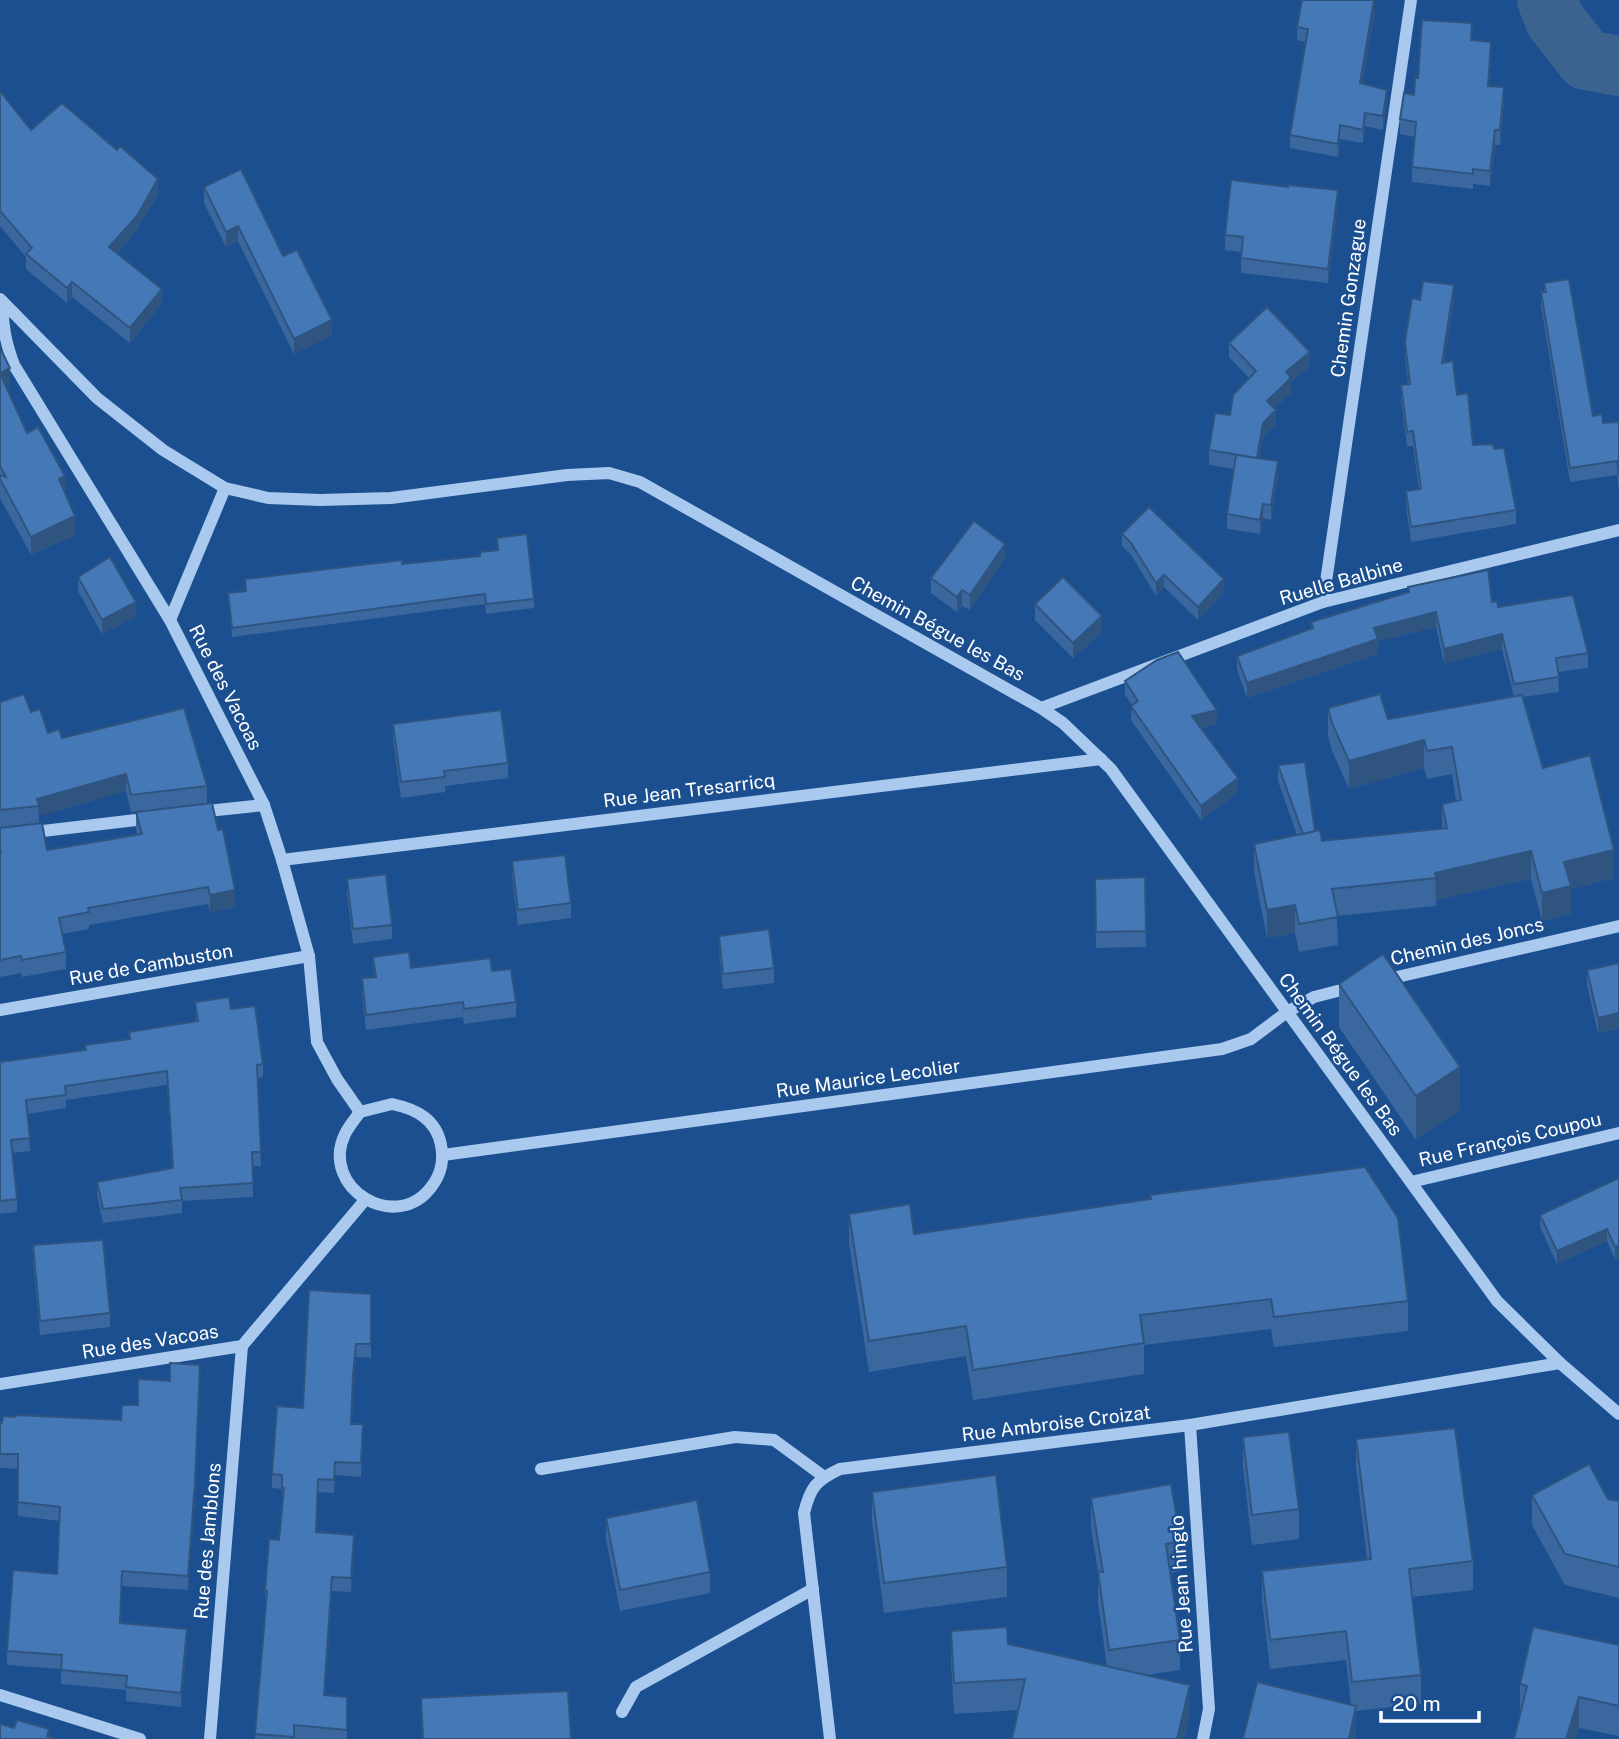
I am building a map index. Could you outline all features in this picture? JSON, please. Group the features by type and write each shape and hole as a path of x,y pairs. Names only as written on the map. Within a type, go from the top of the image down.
{"street":[{"name":"Chemin Gonzague","path":"1323,602 1411,0"},
{"name":"Chemin Bégue les Bas","path":"2,301 97,398 163,450 225,488 268,498 391,498 567,475 609,473 640,482 1041,708 1063,723 1111,769 1497,1301 1560,1363 1619,1414"},
{"name":"Rue des Vacoas","path":"2,301 4,333 14,365 170,620 264,804 309,956 317,1042 337,1079 360,1112"},
{"path":"170,620 225,488"},
{"name":"Ruelle Balbine","path":"1041,708 1323,602 1619,530"},
{"name":"Rue Jean Tresarricq","path":"282,860 1101,759"},
{"path":"180,815 264,804"},
{"path":"0,836 167,816"},
{"name":"Chemin des Joncs","path":"1374,982 1619,926"},
{"name":"Rue de Cambuston","path":"0,1010 309,956"},
{"path":"1287,1012 1314,997 1361,985"},
{"name":"Rue Maurice Lecolier","path":"443,1155 1223,1049 1251,1039 1287,1012"},
{"path":"392,1104 412,1108 428,1119 439,1136 443,1155 439,1176 426,1194 407,1205 386,1207 365,1200 351,1187 343,1171 340,1152 345,1135 360,1112 392,1104"},
{"name":"Rue François Coupou","path":"1411,1182 1619,1133"},
{"name":"Rue des Vacoas","path":"2,1387 242,1346 365,1200"},
{"name":"Rue des Jamblons","path":"211,1739 242,1346"},
{"name":"Rue Ambroise Croizat","path":"823,1476 840,1469 1190,1425 1560,1363"},
{"name":"Rue Jean hinglo","path":"1190,1425 1209,1709 1203,1739"},
{"path":"541,1469 735,1437 775,1440 823,1476 809,1492 804,1513 830,1739"},
{"path":"622,1712 636,1687 813,1589"},
{"path":"0,1695 140,1739"}],"building":[{"path":"1302,0 1374,0 1360,83 1387,90 1383,116 1365,113 1363,130 1340,125 1338,144 1290,135 1308,29 1297,27"},
{"path":"1422,20 1472,23 1471,40 1491,42 1488,86 1504,87 1500,130 1495,130 1490,171 1473,169 1473,174 1412,167 1416,122 1400,119 1404,93 1414,95 1415,78 1418,78"},
{"path":"0,91 31,130 62,103 117,150 120,146 158,179 137,216 109,247 162,289 130,328 72,282 67,288 26,254 32,248 0,211"},
{"path":"241,169 283,256 297,250 332,320 294,339 238,226 226,232 204,187"},
{"path":"1231,180 1338,190 1328,269 1241,258 1243,237 1225,235"},
{"path":"1569,279 1593,416 1602,414 1603,423 1619,422 1619,477 1617,461 1570,468 1541,292 1546,292 1544,283"},
{"path":"1423,281 1454,285 1442,363 1453,361 1457,395 1468,393 1473,445 1493,444 1494,449 1504,448 1516,510 1411,527 1406,491 1421,489 1413,431 1407,432 1401,385 1410,384 1405,341 1412,298 1420,300"},
{"path":"1267,307 1310,352 1286,372 1291,378 1267,401 1276,410 1263,423 1257,458 1209,450 1215,413 1230,415 1233,395 1256,371 1229,343"},
{"path":"0,348 10,368 0,373"},
{"path":"0,373 27,433 38,427 65,476 59,479 75,516 31,537 0,479 0,475 6,477 0,466"},
{"path":"1236,455 1278,461 1271,505 1263,504 1260,520 1227,514"},
{"path":"1149,507 1224,579 1198,607 1164,575 1156,583 1131,543 1122,534"},
{"path":"974,521 1005,544 970,595 962,590 957,597 931,578"},
{"path":"527,534 534,599 486,604 485,594 232,628 228,593 246,591 245,579 402,560 402,564 480,556 480,552 498,550 497,538"},
{"path":"110,557 136,602 102,620 78,577"},
{"path":"1488,570 1492,602 1497,601 1498,607 1573,595 1588,653 1556,658 1559,677 1514,684 1502,634 1444,649 1436,612 1374,628 1378,639 1247,683 1237,656 1313,628 1311,622 1409,592 1408,587"},
{"path":"1063,577 1102,616 1073,643 1035,604"},
{"path":"1178,652 1217,710 1192,716 1238,778 1201,806 1131,706 1138,701 1125,681 1157,660"},
{"path":"24,694 31,712 40,709 48,733 59,729 62,738 184,708 207,786 131,795 126,774 37,799 39,806 0,810 0,702"},
{"path":"1380,694 1388,719 1522,695 1543,768 1590,755 1614,850 1564,862 1571,886 1542,893 1531,851 1435,873 1436,878 1332,889 1338,917 1299,924 1295,905 1267,910 1254,844 1320,830 1322,841 1447,828 1442,804 1461,800 1452,747 1427,751 1424,740 1349,761 1328,708"},
{"path":"501,710 508,763 444,771 445,777 401,782 393,724"},
{"path":"1305,762 1315,831 1303,834 1278,765"},
{"path":"212,803 218,830 223,829 235,890 210,895 208,887 88,908 89,912 59,918 66,952 22,960 21,956 0,960 0,828 42,823 47,850 142,834 136,812"},
{"path":"565,855 571,903 518,910 512,861"},
{"path":"386,874 392,925 353,929 347,879"},
{"path":"1145,877 1146,931 1096,932 1095,879"},
{"path":"769,929 774,968 723,974 719,936"},
{"path":"409,952 411,968 490,958 492,971 511,969 516,1002 464,1009 463,1002 366,1015 362,978 376,977 373,957"},
{"path":"1383,954 1460,1067 1416,1096 1339,984"},
{"path":"1619,963 1619,1013 1598,1018 1587,970"},
{"path":"229,997 231,1009 255,1006 263,1064 257,1065 261,1152 252,1152 253,1183 180,1188 182,1200 103,1209 97,1182 173,1168 167,1071 65,1086 66,1095 26,1100 30,1138 11,1140 17,1199 0,1201 0,1062 86,1050 85,1045 130,1039 129,1032 198,1021 195,1002"},
{"path":"1365,1167 1398,1218 1408,1301 1274,1317 1271,1299 1140,1315 1144,1343 973,1370 966,1326 869,1341 849,1214 910,1204 914,1234 1151,1199 1150,1195"},
{"path":"1619,1178 1619,1245 1615,1247 1607,1229 1557,1251 1540,1215"},
{"path":"103,1240 110,1313 40,1321 33,1245"},
{"path":"309,1290 371,1294 371,1344 356,1344 353,1376 351,1424 363,1424 361,1463 335,1462 334,1480 318,1479 316,1532 354,1535 351,1578 332,1577 324,1695 347,1697 347,1730 294,1725 294,1737 255,1734 269,1539 279,1540 284,1488 282,1475 272,1474 277,1406 303,1408"},
{"path":"170,1363 200,1365 188,1576 122,1571 120,1623 187,1629 181,1693 126,1687 127,1676 61,1670 62,1655 7,1651 13,1570 57,1574 60,1507 18,1502 18,1454 0,1454 0,1423 3,1416 121,1420 122,1405 138,1405 138,1379 170,1381"},
{"path":"1455,1428 1473,1561 1409,1569 1421,1675 1352,1682 1346,1631 1270,1640 1262,1571 1371,1559 1356,1439"},
{"path":"1289,1432 1299,1509 1252,1515 1243,1437"},
{"path":"1589,1464 1608,1499 1619,1501 1619,1567 1565,1554 1532,1495"},
{"path":"996,1475 1007,1567 884,1583 872,1492"},
{"path":"1171,1484 1181,1541 1166,1544 1180,1640 1109,1650 1098,1572 1103,1572 1091,1498"},
{"path":"697,1500 710,1572 620,1590 606,1518"},
{"path":"1007,1627 1008,1644 1190,1685 1177,1739 1012,1739 1025,1679 954,1683 951,1631"},
{"path":"1533,1627 1619,1645 1619,1706 1579,1697 1566,1739 1514,1739 1527,1686 1520,1684"},
{"path":"1257,1682 1356,1706 1349,1739 1243,1739"},
{"path":"568,1691 571,1739 423,1739 421,1698"},
{"path":"17,1720 49,1729 47,1736 57,1739 0,1739 0,1724 14,1728"}],"waterway":[{"path":"1547,0 1555,20 1586,60 1619,66"}]}
